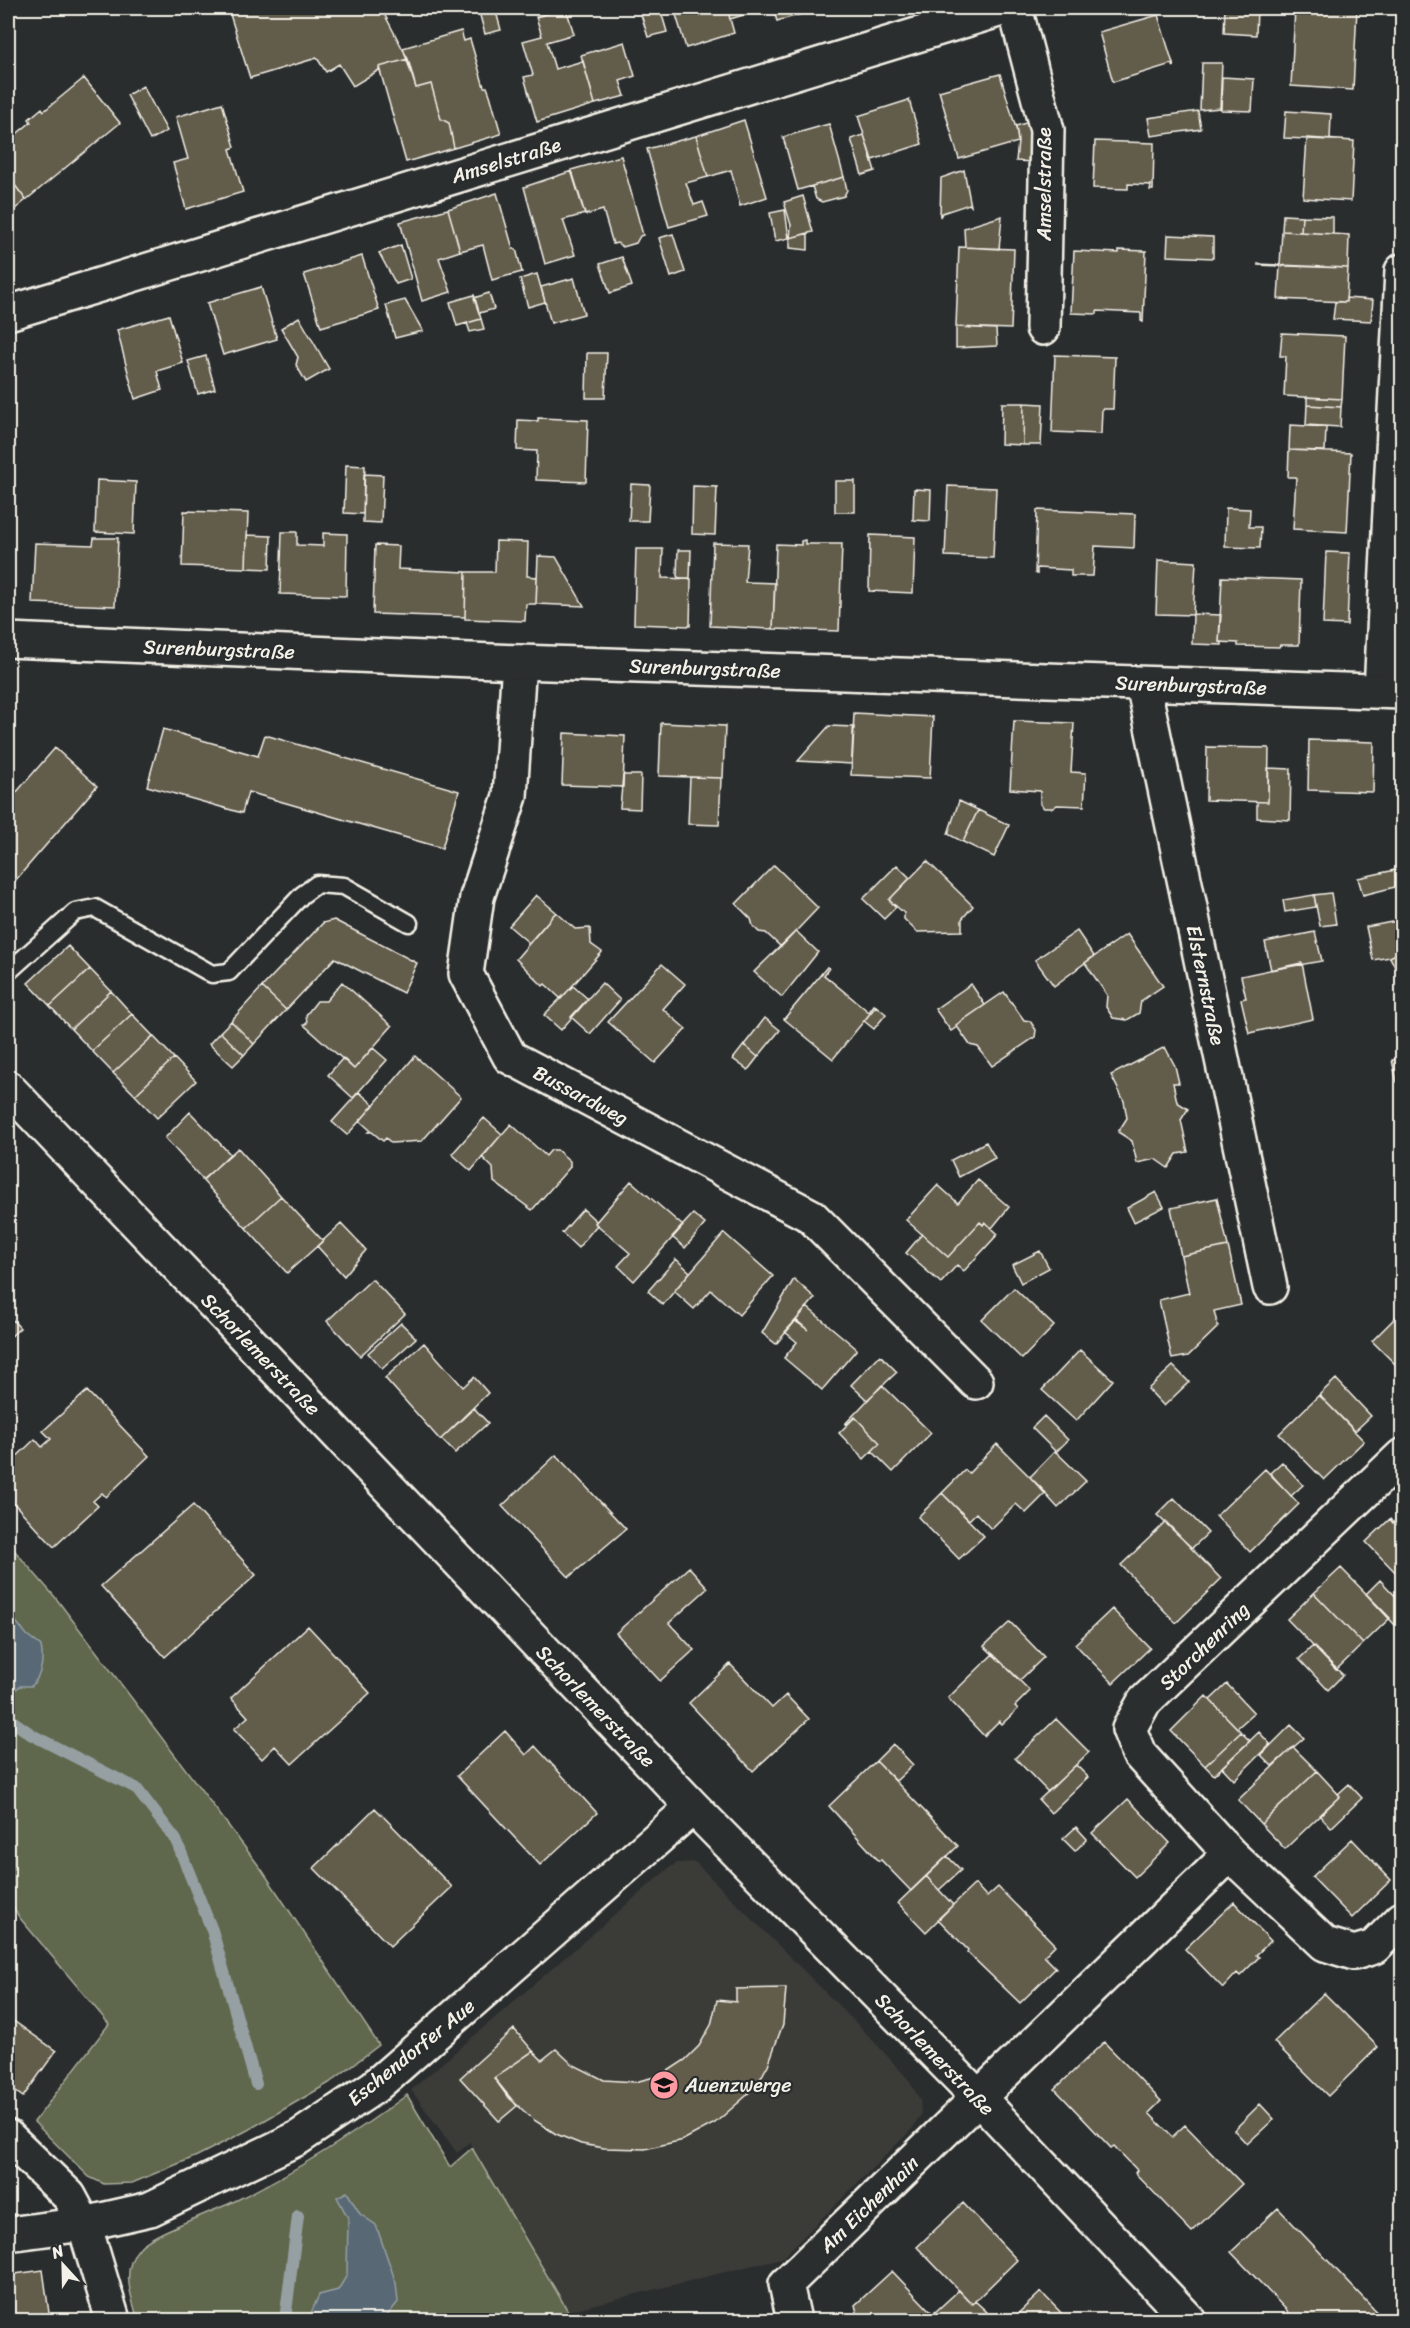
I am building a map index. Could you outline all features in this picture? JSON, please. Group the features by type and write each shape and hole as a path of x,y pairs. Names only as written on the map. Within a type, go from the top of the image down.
{"street":[{"name":"Amselstraße","path":"8,313 1005,8"},
{"name":"Amselstraße","path":"1015,8 1047,130 1043,328"},
{"path":"1392,691 1402,272"},
{"name":"Surenburgstraße","path":"8,640 519,662 1392,691"},
{"name":"Bussardweg","path":"519,662 510,796 477,897 466,974 510,1057 811,1216 976,1382"},
{"name":"Elsternstraße","path":"1143,684 1270,1287"},
{"name":"Schorlemerstraße","path":"8,1088 693,1808 979,2098 1189,2320"},
{"name":"Storchenring","path":"1402,1456 1144,1702 1129,1729 1139,1754 1230,1854 1325,1944 1354,1953 1374,1947 1402,1919"},
{"name":"Eschendorfer Aue","path":"8,2234 84,2224 150,2209 298,2138 374,2087 693,1808"},
{"path":"979,2098 1230,1854"},
{"name":"Am Eichenhain","path":"794,2320 786,2284 979,2098"},
{"path":"8,2137 69,2196 84,2224 112,2320"}],"lane":[{"path":"8,972 75,912 95,908 212,974 229,972 302,895 317,884 344,886 409,923"}],"shaded area":[{"name":"Auenzwerge","path":"695,1862 869,2036 909,2080 920,2100 921,2115 912,2129 782,2258 568,2311 469,2142 457,2153 411,2090 669,1868 677,1863"}],"green space":[{"path":"8,1543 55,1597 262,1870 379,2045 329,2083 248,2130 197,2156 132,2183 104,2184 89,2177 34,2122 109,2024 19,1917 8,1897"},
{"path":"407,2095 450,2167 472,2148 568,2311 570,2320 138,2320 130,2292 130,2264 134,2255 147,2241 229,2204 283,2176 367,2124"}],"water":[{"path":"8,1612 27,1635 41,1646 42,1657 40,1672 32,1686 20,1686 8,1696"},
{"path":"347,2192 360,2214 376,2225 396,2283 398,2302 384,2320 308,2320 319,2295 338,2290 347,2275 348,2218 337,2197"}],"building":[{"path":"228,8 381,8 408,59 379,67 379,70 353,86 339,64 326,72 317,58 250,78"},
{"path":"478,8 495,8 501,30 485,34"},
{"path":"566,8 574,34 547,42 555,69 583,61 595,104 537,122 524,77 533,75 523,41 542,36 536,17"},
{"path":"639,8 660,8 667,32 648,37"},
{"path":"674,8 727,8 734,33 686,48"},
{"path":"727,8 748,8 750,13 730,19"},
{"path":"773,8 823,8 777,21"},
{"path":"1225,8 1257,8 1256,35 1224,33"},
{"path":"1295,8 1357,8 1353,90 1291,86"},
{"path":"1158,15 1174,67 1171,64 1113,82 1099,32"},
{"path":"461,31 464,41 470,39 501,134 454,148 449,123 441,119 431,84 416,88 403,48"},
{"path":"625,42 635,76 620,81 625,96 595,104 581,55"},
{"path":"408,59 416,88 431,84 441,119 449,123 454,148 406,162 379,67"},
{"path":"1202,63 1222,63 1220,108 1200,110"},
{"path":"1000,74 1018,142 959,159 939,91"},
{"path":"1222,77 1254,79 1252,111 1221,110"},
{"path":"84,78 120,123 26,200 8,176 8,141 31,122 29,119 42,108 44,111"},
{"path":"143,86 167,131 150,140 127,95"},
{"path":"909,100 922,144 872,160 858,116"},
{"path":"222,103 235,147 230,149 243,192 186,209 173,163 188,159 176,117"},
{"path":"1198,111 1201,129 1151,136 1148,118"},
{"path":"1286,111 1331,114 1330,140 1284,138"},
{"path":"744,120 767,197 740,206 731,170 708,177 696,136"},
{"path":"1032,121 1034,162 1016,161 1018,142 1016,126"},
{"path":"829,124 844,177 798,190 783,137"},
{"path":"864,135 875,171 862,175 851,139"},
{"path":"696,136 708,177 686,183 694,205 703,202 708,216 669,227 647,149"},
{"path":"1307,138 1354,141 1351,201 1303,198"},
{"path":"1095,141 1154,143 1153,190 1150,190 1151,185 1128,184 1128,189 1093,188"},
{"path":"621,156 643,235 636,243 623,247 617,243 613,244 603,210 585,215 571,170"},
{"path":"964,170 971,206 969,204 942,213 940,217 941,178"},
{"path":"572,171 585,214 563,220 575,255 545,264 524,187"},
{"path":"8,176 26,200 8,215"},
{"path":"844,177 847,190 844,196 822,202 816,199 812,186"},
{"path":"497,193 522,272 492,280 483,245 460,251 448,209"},
{"path":"803,196 813,232 790,238 791,225 784,202"},
{"path":"448,209 460,251 439,258 451,292 422,301 400,222"},
{"path":"785,210 789,238 775,241 770,213"},
{"path":"1283,215 1302,216 1301,232 1282,231"},
{"path":"1002,216 999,249 965,247 964,228"},
{"path":"1302,216 1333,217 1333,234 1301,232"},
{"path":"1282,231 1349,235 1348,268 1257,264 1280,265"},
{"path":"808,233 808,250 790,248 790,238"},
{"path":"673,234 685,272 671,277 659,238"},
{"path":"1168,235 1213,237 1213,258 1167,256"},
{"path":"401,245 411,279 396,284 379,253"},
{"path":"959,247 1014,249 1011,329 956,327"},
{"path":"1119,250 1146,251 1143,322 1141,313 1097,311 1097,314 1071,313 1074,251 1119,253"},
{"path":"362,256 379,310 321,327 304,274"},
{"path":"622,257 632,286 610,293 600,264"},
{"path":"1257,265 1348,268 1346,302 1278,299 1280,266"},
{"path":"537,274 545,302 528,307 520,279"},
{"path":"574,278 584,314 551,323 541,287"},
{"path":"261,287 277,339 223,355 207,303"},
{"path":"489,293 494,309 479,313 474,298"},
{"path":"474,295 481,319 457,326 450,302"},
{"path":"1346,298 1373,300 1371,321 1333,319 1335,302 1346,302"},
{"path":"405,300 423,331 395,338 386,305"},
{"path":"169,315 183,363 157,371 162,390 135,399 117,330"},
{"path":"299,317 329,369 306,382 296,365 298,357 281,328"},
{"path":"481,319 484,329 470,332 467,323"},
{"path":"956,327 996,329 997,346 956,348"},
{"path":"1282,333 1345,336 1342,399 1284,396 1286,356 1280,356"},
{"path":"587,353 607,353 605,398 586,398"},
{"path":"1055,355 1115,357 1113,409 1102,409 1101,434 1052,432"},
{"path":"206,356 215,389 198,394 188,361"},
{"path":"1307,397 1342,399 1341,407 1307,405"},
{"path":"1002,403 1024,403 1023,445 1001,444"},
{"path":"1024,403 1043,404 1041,445 1023,445"},
{"path":"1307,405 1341,407 1340,427 1306,425"},
{"path":"538,418 588,420 586,482 536,480 537,451 517,450 518,420 538,421"},
{"path":"1290,425 1326,427 1325,451 1289,450"},
{"path":"1289,450 1351,453 1347,532 1293,529 1296,477 1288,477"},
{"path":"346,465 365,466 363,514 344,513"},
{"path":"364,474 383,475 381,523 363,522"},
{"path":"97,480 136,482 134,534 95,532"},
{"path":"835,481 855,481 855,512 835,512"},
{"path":"631,484 650,485 648,521 629,521"},
{"path":"693,486 717,487 715,535 692,534"},
{"path":"948,486 996,488 993,558 945,556"},
{"path":"914,489 931,490 930,521 913,520"},
{"path":"1226,508 1250,509 1249,527 1261,527 1260,548 1225,547"},
{"path":"1037,510 1135,514 1134,548 1095,546 1093,576 1071,576 1071,570 1037,568 1037,574 1035,573"},
{"path":"184,511 248,513 246,568 182,566"},
{"path":"282,532 297,532 297,545 323,546 323,533 347,534 346,596 280,594"},
{"path":"247,535 271,536 270,569 246,568"},
{"path":"870,535 915,537 913,593 869,591"},
{"path":"94,538 118,538 115,606 32,603 35,543 93,545"},
{"path":"805,540 805,544 842,544 839,631 773,629 776,544 801,545 801,541"},
{"path":"496,541 528,542 527,576 537,577 536,604 526,604 525,621 465,619 466,572 495,572"},
{"path":"713,543 748,544 745,582 775,583 773,629 710,626"},
{"path":"375,545 399,546 398,569 466,572 465,617 373,614"},
{"path":"636,549 663,549 662,578 691,579 690,626 634,624"},
{"path":"678,550 691,550 690,578 677,576"},
{"path":"1326,552 1350,553 1347,625 1323,624"},
{"path":"538,556 556,557 584,606 536,604"},
{"path":"1158,560 1196,562 1193,615 1156,614"},
{"path":"1222,577 1301,580 1299,645 1238,646 1238,643 1219,642"},
{"path":"1193,614 1221,615 1219,642 1222,642 1222,645 1192,644"},
{"path":"854,713 933,717 930,778 851,775"},
{"path":"1014,721 1074,723 1071,772 1086,773 1084,806 1057,805 1053,808 1044,808 1040,804 1040,791 1010,789"},
{"path":"661,723 725,726 723,778 659,776"},
{"path":"829,726 854,727 852,764 798,761"},
{"path":"163,729 258,756 265,735 459,791 442,848 248,792 242,813 147,786"},
{"path":"564,733 625,736 623,787 562,785"},
{"path":"1309,740 1374,742 1373,792 1308,790"},
{"path":"1207,747 1269,748 1268,802 1206,800"},
{"path":"55,748 97,786 8,889 8,802"},
{"path":"1268,768 1291,769 1290,820 1257,818 1257,802 1268,802"},
{"path":"1399,769 1402,769 1402,820 1397,820"},
{"path":"623,775 641,775 640,809 620,808"},
{"path":"690,777 721,778 719,825 688,824"},
{"path":"959,801 978,810 963,842 948,834"},
{"path":"978,810 1009,825 994,857 963,842"},
{"path":"927,861 973,906 962,919 962,931 917,932 904,919 904,913 889,900"},
{"path":"774,865 818,908 781,947 766,933 759,932 753,926 751,919 736,904"},
{"path":"897,865 910,878 889,900 896,907 884,919 863,899"},
{"path":"1395,870 1399,886 1363,895 1358,878"},
{"path":"1331,893 1336,924 1320,926 1314,895"},
{"path":"536,895 556,912 529,943 509,926"},
{"path":"1314,895 1316,907 1285,912 1283,900"},
{"path":"556,912 575,929 590,928 591,944 602,952 561,999 545,984 543,986 516,959"},
{"path":"334,920 417,963 403,993 335,958 286,1010 262,987 323,923"},
{"path":"1402,920 1402,951 1390,957 1373,960 1366,927"},
{"path":"796,931 818,952 782,997 754,972"},
{"path":"1077,931 1094,956 1054,986 1035,960"},
{"path":"1315,932 1322,961 1271,970 1265,942"},
{"path":"1127,934 1163,986 1141,1001 1139,1013 1127,1020 1113,1018 1106,1007 1107,995 1085,963"},
{"path":"68,946 90,969 50,1006 28,983"},
{"path":"1402,951 1402,981 1390,957"},
{"path":"1302,963 1313,1019 1249,1033 1241,999 1246,998 1241,976"},
{"path":"662,964 685,984 663,1009 686,1029 655,1063 608,1022"},
{"path":"827,967 829,968 824,975 869,1012 874,1005 876,1006 833,1059 784,1019"},
{"path":"90,969 111,991 71,1029 50,1006"},
{"path":"342,982 392,1026 354,1069 304,1025 307,1023 306,1015 317,1001 326,1001"},
{"path":"602,983 620,1000 590,1034 571,1017"},
{"path":"971,984 985,1005 951,1031 935,1009"},
{"path":"573,986 588,999 561,1030 544,1015"},
{"path":"262,987 286,1010 254,1044 231,1021"},
{"path":"111,991 132,1014 92,1051 71,1029"},
{"path":"1004,992 1024,1020 1030,1021 1036,1030 1035,1037 992,1066 978,1047 970,1045 956,1025"},
{"path":"876,1006 886,1014 874,1029 864,1021"},
{"path":"132,1014 153,1036 113,1073 92,1051"},
{"path":"765,1018 780,1030 758,1057 744,1045"},
{"path":"231,1021 254,1044 244,1055 220,1032"},
{"path":"220,1032 244,1055 233,1066 209,1044"},
{"path":"153,1036 174,1058 135,1095 113,1073"},
{"path":"744,1045 758,1057 748,1070 733,1059"},
{"path":"1165,1047 1175,1066 1179,1083 1173,1083 1177,1102 1188,1109 1181,1120 1188,1152 1177,1154 1168,1168 1155,1159 1137,1163 1132,1141 1118,1132 1127,1118 1124,1101 1111,1075"},
{"path":"373,1048 387,1060 353,1098 328,1075 343,1058 354,1069"},
{"path":"415,1056 461,1097 422,1141 391,1143 386,1138 383,1141 372,1132 368,1132 370,1130 360,1121"},
{"path":"174,1058 196,1081 157,1118 135,1095"},
{"path":"1402,1058 1402,1080 1397,1082 1392,1060"},
{"path":"359,1092 374,1105 347,1135 332,1122"},
{"path":"190,1112 230,1154 203,1180 165,1138"},
{"path":"484,1118 502,1134 471,1171 452,1154"},
{"path":"511,1124 546,1156 551,1150 557,1150 570,1161 570,1167 532,1210 494,1182 493,1168 482,1157"},
{"path":"986,1142 995,1158 959,1177 951,1160"},
{"path":"238,1148 281,1196 246,1228 202,1180"},
{"path":"978,1180 1009,1207 992,1228 985,1222 983,1225 980,1222 948,1257 906,1220 938,1185 958,1203"},
{"path":"631,1181 683,1226 634,1281 618,1266 630,1253 595,1223"},
{"path":"1156,1192 1164,1207 1134,1222 1127,1208"},
{"path":"281,1196 323,1241 287,1273 246,1228"},
{"path":"1217,1198 1228,1246 1181,1256 1171,1208"},
{"path":"583,1209 596,1221 597,1225 578,1248 562,1233"},
{"path":"693,1214 705,1224 685,1248 672,1237"},
{"path":"980,1222 983,1225 985,1222 998,1234 964,1271 957,1265 941,1283 906,1253 922,1234 948,1257"},
{"path":"341,1224 366,1250 344,1276 317,1246"},
{"path":"724,1233 773,1276 739,1315 711,1290 694,1309 674,1291"},
{"path":"1228,1246 1241,1305 1214,1311 1218,1327 1188,1356 1172,1359 1159,1300 1189,1293 1181,1256"},
{"path":"1040,1251 1049,1268 1021,1283 1012,1265"},
{"path":"676,1259 690,1272 663,1305 648,1291"},
{"path":"372,1279 405,1314 360,1356 327,1321"},
{"path":"794,1279 815,1298 776,1344 762,1333"},
{"path":"1014,1288 1054,1326 1022,1359 982,1320"},
{"path":"807,1307 857,1349 822,1390 784,1358 797,1342 785,1332 795,1321 808,1330 796,1320"},
{"path":"1402,1311 1402,1371 1372,1341"},
{"path":"8,1315 20,1328 8,1339"},
{"path":"401,1323 416,1338 382,1369 368,1353"},
{"path":"424,1343 463,1387 474,1377 488,1393 440,1440 385,1378"},
{"path":"1080,1350 1113,1380 1076,1421 1042,1390"},
{"path":"880,1355 897,1372 867,1400 851,1385"},
{"path":"1173,1366 1189,1382 1164,1406 1148,1389"},
{"path":"1336,1379 1371,1416 1355,1431 1319,1395"},
{"path":"882,1385 931,1433 893,1472 872,1451 880,1443 855,1417 845,1424"},
{"path":"87,1391 149,1456 106,1497 102,1493 93,1501 98,1506 54,1547 8,1497 8,1465 35,1439 42,1447 51,1439 43,1431"},
{"path":"1319,1395 1364,1441 1324,1480 1279,1434"},
{"path":"474,1408 488,1423 455,1453 441,1439"},
{"path":"1044,1416 1068,1440 1056,1452 1032,1428"},
{"path":"855,1417 880,1443 864,1459 839,1433"},
{"path":"997,1444 1046,1493 1026,1513 1016,1504 991,1529 976,1513 969,1520 942,1493 965,1470 969,1473"},
{"path":"1055,1451 1086,1481 1058,1508 1030,1477"},
{"path":"556,1455 626,1529 569,1577 502,1506"},
{"path":"1282,1462 1303,1485 1291,1496 1270,1473"},
{"path":"1265,1469 1299,1504 1250,1552 1216,1516"},
{"path":"942,1493 984,1536 959,1559 918,1517"},
{"path":"1174,1498 1208,1533 1192,1548 1157,1515"},
{"path":"193,1505 256,1575 165,1657 101,1586"},
{"path":"1402,1514 1402,1579 1366,1542 1390,1519 1393,1523"},
{"path":"1166,1522 1221,1579 1176,1623 1121,1565"},
{"path":"689,1567 708,1588 669,1623 694,1650 660,1681 616,1633"},
{"path":"1341,1568 1390,1618 1363,1644 1314,1593"},
{"path":"1380,1580 1402,1603 1402,1618 1395,1625 1366,1594"},
{"path":"1314,1593 1363,1644 1336,1670 1287,1619"},
{"path":"1112,1609 1150,1648 1113,1683 1075,1644"},
{"path":"1010,1622 1044,1657 1020,1680 984,1646"},
{"path":"308,1626 370,1693 292,1764 275,1746 262,1759 234,1729 248,1717 231,1698"},
{"path":"1313,1646 1343,1675 1328,1690 1299,1659"},
{"path":"993,1654 1030,1691 1015,1706 1018,1709 1002,1724 999,1721 984,1736 948,1698"},
{"path":"730,1664 772,1708 786,1695 809,1719 753,1771 689,1703"},
{"path":"1227,1684 1254,1713 1237,1728 1210,1700"},
{"path":"1206,1696 1241,1732 1205,1766 1171,1731"},
{"path":"1056,1719 1089,1752 1048,1792 1015,1758"},
{"path":"1291,1725 1304,1738 1272,1766 1261,1755"},
{"path":"505,1731 526,1755 535,1746 597,1813 540,1865 457,1776"},
{"path":"1241,1732 1250,1741 1214,1775 1205,1766"},
{"path":"1259,1732 1270,1744 1234,1780 1222,1767"},
{"path":"893,1744 913,1765 896,1781 876,1761"},
{"path":"1293,1747 1317,1771 1261,1824 1238,1800"},
{"path":"876,1761 958,1846 911,1891 881,1860 879,1861 829,1806"},
{"path":"1076,1765 1088,1777 1051,1813 1039,1800"},
{"path":"1317,1771 1340,1796 1285,1849 1261,1824"},
{"path":"1349,1784 1362,1798 1331,1828 1319,1815 1340,1796 1338,1794"},
{"path":"1128,1799 1170,1843 1135,1877 1092,1833"},
{"path":"375,1808 452,1887 390,1946 314,1868"},
{"path":"1076,1827 1087,1839 1075,1851 1063,1839"},
{"path":"1352,1839 1391,1880 1352,1918 1312,1877"},
{"path":"947,1856 961,1870 939,1890 926,1876"},
{"path":"926,1876 953,1905 926,1932 898,1903"},
{"path":"975,1884 987,1897 998,1887 1055,1945 1044,1956 1056,1968 1020,2003 967,1952 968,1950 938,1919"},
{"path":"1234,1902 1271,1941 1256,1955 1259,1957 1240,1976 1237,1973 1223,1988 1185,1949"},
{"path":"786,1988 783,2024 768,2065 759,2081 746,2096 715,2123 683,2140 645,2149 604,2148 581,2144 556,2134 534,2120 507,2096 494,2078 533,2051 542,2060 556,2049 572,2064 604,2080 635,2082 662,2075 685,2060 699,2046 711,2025 717,2000 736,2002 736,1989"},
{"path":"1324,1993 1378,2047 1328,2096 1274,2042"},
{"path":"8,2017 56,2051 23,2097 8,2086"},
{"path":"514,2029 533,2051 494,2078 517,2106 499,2121 460,2078"},
{"path":"1104,2042 1161,2101 1149,2113 1172,2137 1185,2125 1242,2184 1192,2232 1135,2173 1137,2170 1114,2146 1111,2148 1055,2089"},
{"path":"1260,2104 1274,2119 1247,2144 1234,2130"},
{"path":"963,2203 1017,2260 972,2304 917,2247"},
{"path":"1278,2208 1384,2320 1296,2320 1231,2252"},
{"path":"43,2270 50,2320 8,2320 8,2275"},
{"path":"892,2271 939,2320 859,2320 855,2305"},
{"path":"959,2290 972,2304 975,2301 987,2312 978,2320 939,2320 933,2314"},
{"path":"1041,2292 1068,2320 1011,2320"}],"waterway":[{"path":"8,1718 32,1735 136,1788 176,1840 212,1930 256,2084"},
{"path":"285,2320 298,2216"}],"place":[{"name":"Auenzwerge","path":"664,2085"}]}
